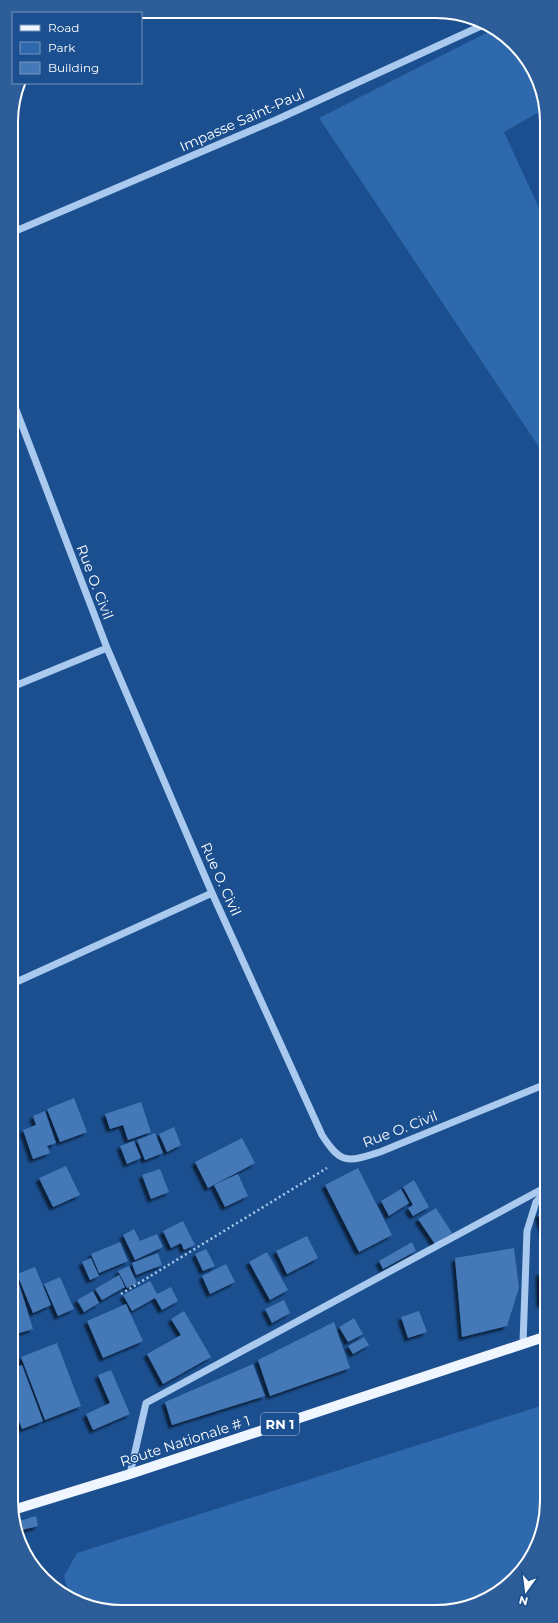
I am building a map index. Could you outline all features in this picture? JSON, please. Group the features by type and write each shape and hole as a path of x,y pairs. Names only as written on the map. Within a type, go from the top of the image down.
{"main road":[{"name":"Route Nationale # 1","path":"19,1508 130,1474 540,1338"}],"street":[{"name":"Impasse Saint-Paul","path":"18,230 278,120 478,27"},
{"name":"Rue O. Civil","path":"18,415 107,648 212,893 322,1135 331,1149 343,1159 360,1158 380,1152 540,1086"},
{"path":"18,685 107,648"},
{"path":"18,981 212,893"},
{"path":"130,1474 146,1403 540,1190"},
{"path":"523,1343 527,1231 536,1202 540,1198"}],"path":[{"path":"121,1294 343,1159"}],"green space":[{"path":"488,32 509,49 526,70 534,89 539,112 504,132 540,210 540,449 319,118"},
{"path":"540,1406 540,1507 538,1521 532,1541 526,1553 514,1569 512,1571 506,1571 506,1577 488,1591 469,1599 456,1603 436,1605 122,1605 102,1603 70,1591 67,1589 64,1576 77,1553"}],"building":[{"path":"74,1098 87,1132 60,1142 47,1109"},
{"path":"141,1102 151,1132 128,1140 123,1125 110,1129 105,1114"},
{"path":"45,1111 56,1143 47,1146 50,1153 33,1159 23,1130 36,1125 33,1116"},
{"path":"174,1127 181,1145 167,1152 159,1134"},
{"path":"155,1133 163,1153 145,1160 137,1140"},
{"path":"242,1138 255,1163 208,1188 195,1162"},
{"path":"134,1141 141,1158 127,1164 120,1146"},
{"path":"66,1166 80,1195 53,1207 39,1178"},
{"path":"358,1168 392,1235 359,1252 325,1185"},
{"path":"160,1169 169,1192 151,1199 142,1175"},
{"path":"238,1174 248,1196 225,1207 214,1185"},
{"path":"414,1180 429,1207 413,1216 408,1208 413,1205 403,1187"},
{"path":"401,1189 409,1203 389,1216 381,1201"},
{"path":"436,1208 452,1233 435,1244 418,1219"},
{"path":"183,1221 195,1245 184,1250 181,1243 171,1248 163,1231"},
{"path":"134,1229 140,1241 157,1234 163,1247 135,1260 123,1235"},
{"path":"307,1236 318,1258 287,1274 276,1251"},
{"path":"120,1242 128,1261 99,1273 91,1254"},
{"path":"412,1242 416,1251 383,1269 379,1261"},
{"path":"514,1248 519,1288 507,1326 462,1337 455,1258"},
{"path":"206,1249 215,1266 203,1271 195,1254"},
{"path":"267,1252 288,1290 270,1300 249,1262"},
{"path":"158,1253 162,1265 136,1275 132,1263"},
{"path":"91,1258 99,1276 90,1280 82,1262"},
{"path":"226,1264 235,1282 210,1294 202,1276"},
{"path":"129,1266 137,1283 127,1288 118,1271"},
{"path":"35,1267 51,1305 33,1313 18,1274"},
{"path":"539,1272 540,1272 540,1304"},
{"path":"119,1275 125,1287 102,1300 95,1289"},
{"path":"60,1277 74,1309 58,1316 44,1284"},
{"path":"150,1281 157,1294 171,1287 178,1301 162,1310 155,1298 132,1311 123,1295"},
{"path":"18,1284 33,1329 18,1333"},
{"path":"93,1291 99,1303 84,1312 77,1300"},
{"path":"284,1300 290,1313 272,1323 265,1309"},
{"path":"126,1304 143,1341 103,1358 87,1321"},
{"path":"184,1311 211,1357 163,1384 147,1354 181,1335 171,1319"},
{"path":"419,1311 427,1332 408,1338 401,1317"},
{"path":"354,1318 363,1334 348,1342 339,1327"},
{"path":"334,1322 350,1368 270,1396 258,1360"},
{"path":"364,1337 369,1345 353,1354 348,1346"},
{"path":"57,1343 81,1406 45,1420 21,1357"},
{"path":"253,1364 265,1396 172,1425 165,1402"},
{"path":"22,1365 43,1421 22,1429 18,1418 18,1367"},
{"path":"111,1370 130,1414 93,1430 86,1414 110,1403 98,1375"},
{"path":"36,1516 38,1526 23,1530 20,1521"}]}
